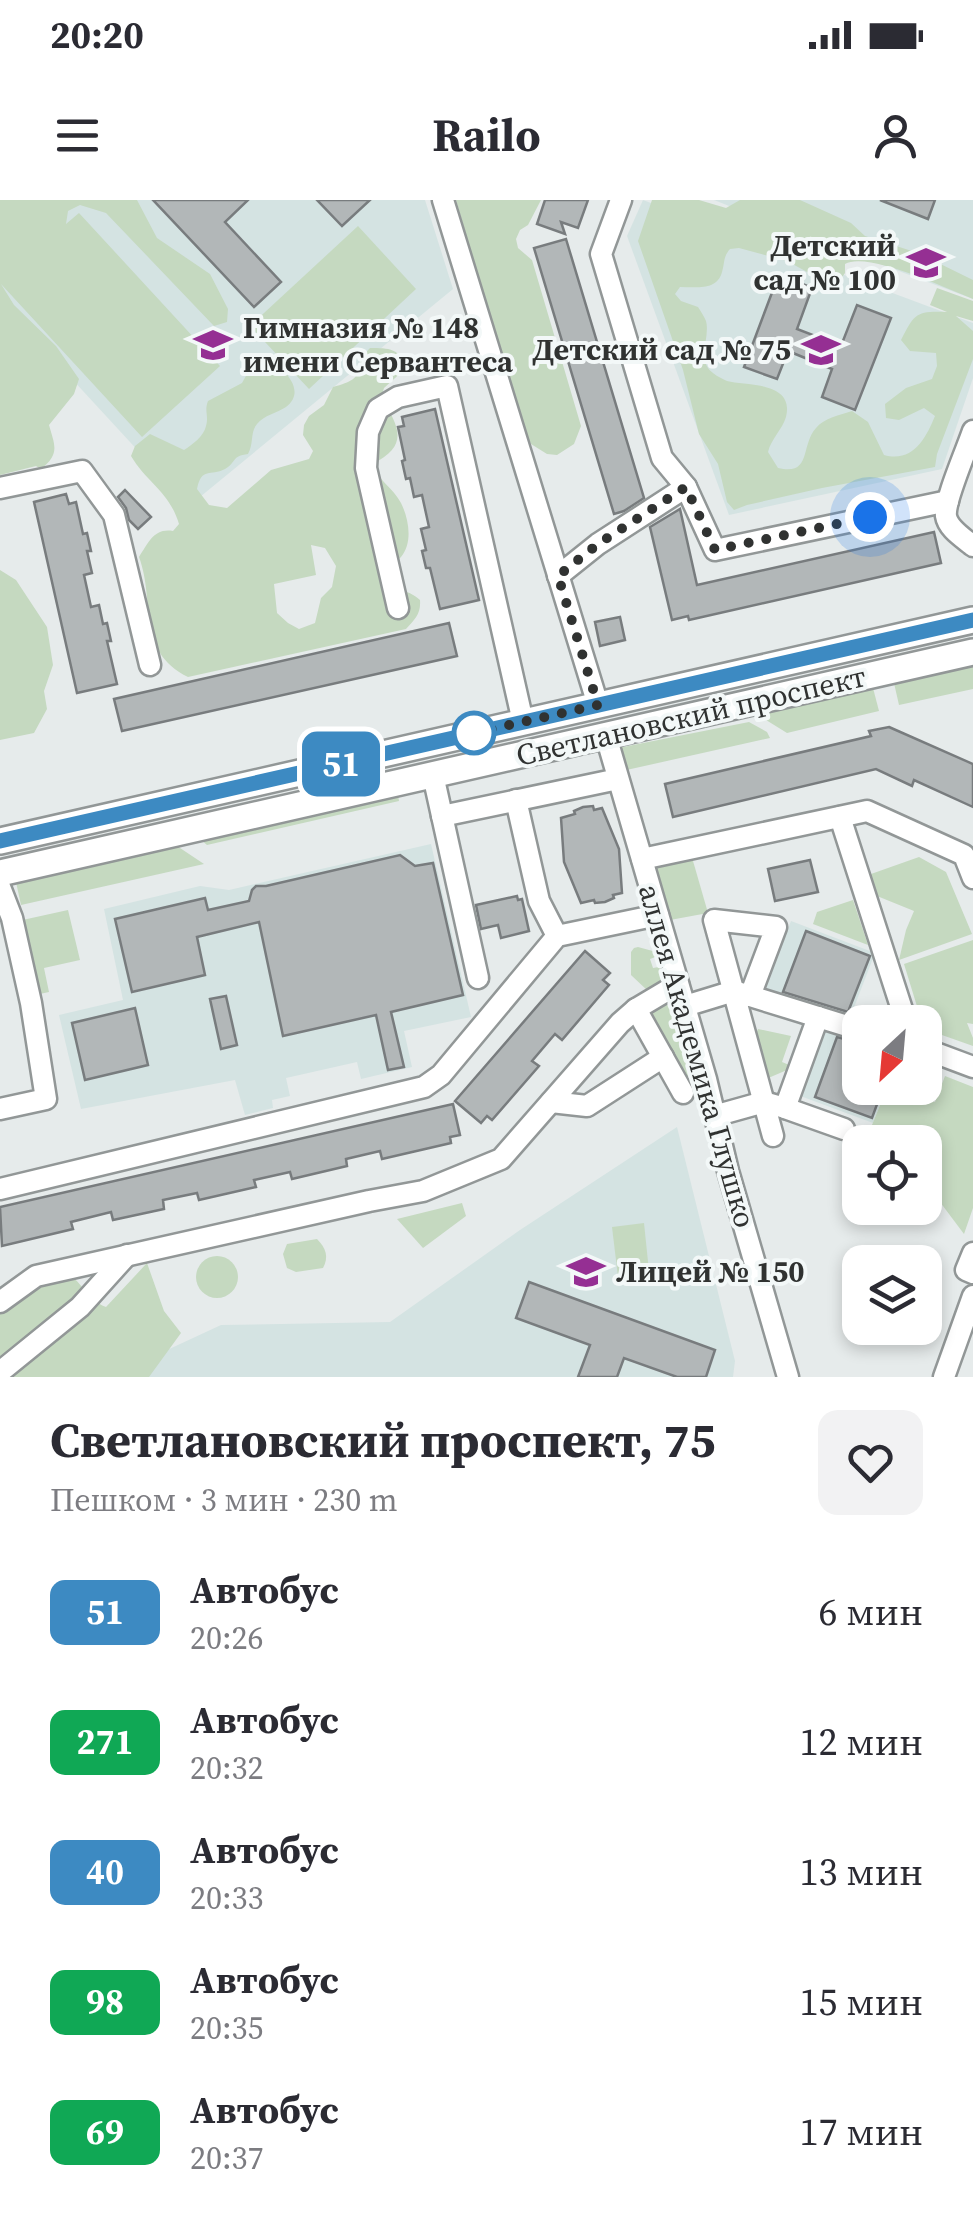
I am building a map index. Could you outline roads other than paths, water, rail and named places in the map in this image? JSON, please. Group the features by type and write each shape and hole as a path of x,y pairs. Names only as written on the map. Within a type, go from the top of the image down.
{"main road":[{"name":"Светлановский проспект","path":"0,841 973,620"},
{"name":"Светлановский проспект","path":"0,874 973,652"}],"street":[{"path":"443,200 598,705"},
{"path":"622,200 601,254 662,458 686,487 715,550 948,501"},
{"path":"398,608 366,468 368,432 378,410 398,397 446,386 523,722"},
{"path":"973,432 946,516 951,527 973,546"},
{"path":"0,488 82,470 114,516 150,665"},
{"path":"558,576 598,544 686,487"},
{"name":"аллея Академика Глушко","path":"606,736 788,1377"},
{"path":"432,775 478,978"},
{"path":"442,816 618,779"},
{"path":"516,800 539,901 557,936"},
{"path":"167,803 175,834"},
{"path":"642,859 867,811 964,855 973,878"},
{"path":"840,817 901,1005"},
{"path":"0,886 12,918 31,1004 46,1100 0,1109"},
{"path":"0,1190 424,1087 441,1074 557,936 658,915"},
{"path":"0,1302 36,1276 423,1191 501,1159 620,1023 678,984"},
{"path":"685,1006 742,994 842,1024"},
{"path":"742,994 774,1105 772,1136"},
{"path":"636,1009 683,1093"},
{"path":"774,1105 818,1017"},
{"path":"942,1055 973,1067"},
{"path":"551,1102 587,1106 662,1057"},
{"path":"714,1116 774,1105 842,1128"},
{"path":"973,1253 966,1270 973,1272"},
{"path":"0,1372 80,1306 127,1255"},
{"path":"944,1377 973,1296"}],"place":[{"name":"Детский сад № 100","path":"926,263"},
{"name":"Гимназия № 148 имени Сервантеса","path":"213,345"},
{"name":"Детский сад № 75","path":"821,350"},
{"name":"Лицей № 150","path":"586,1272"}]}
